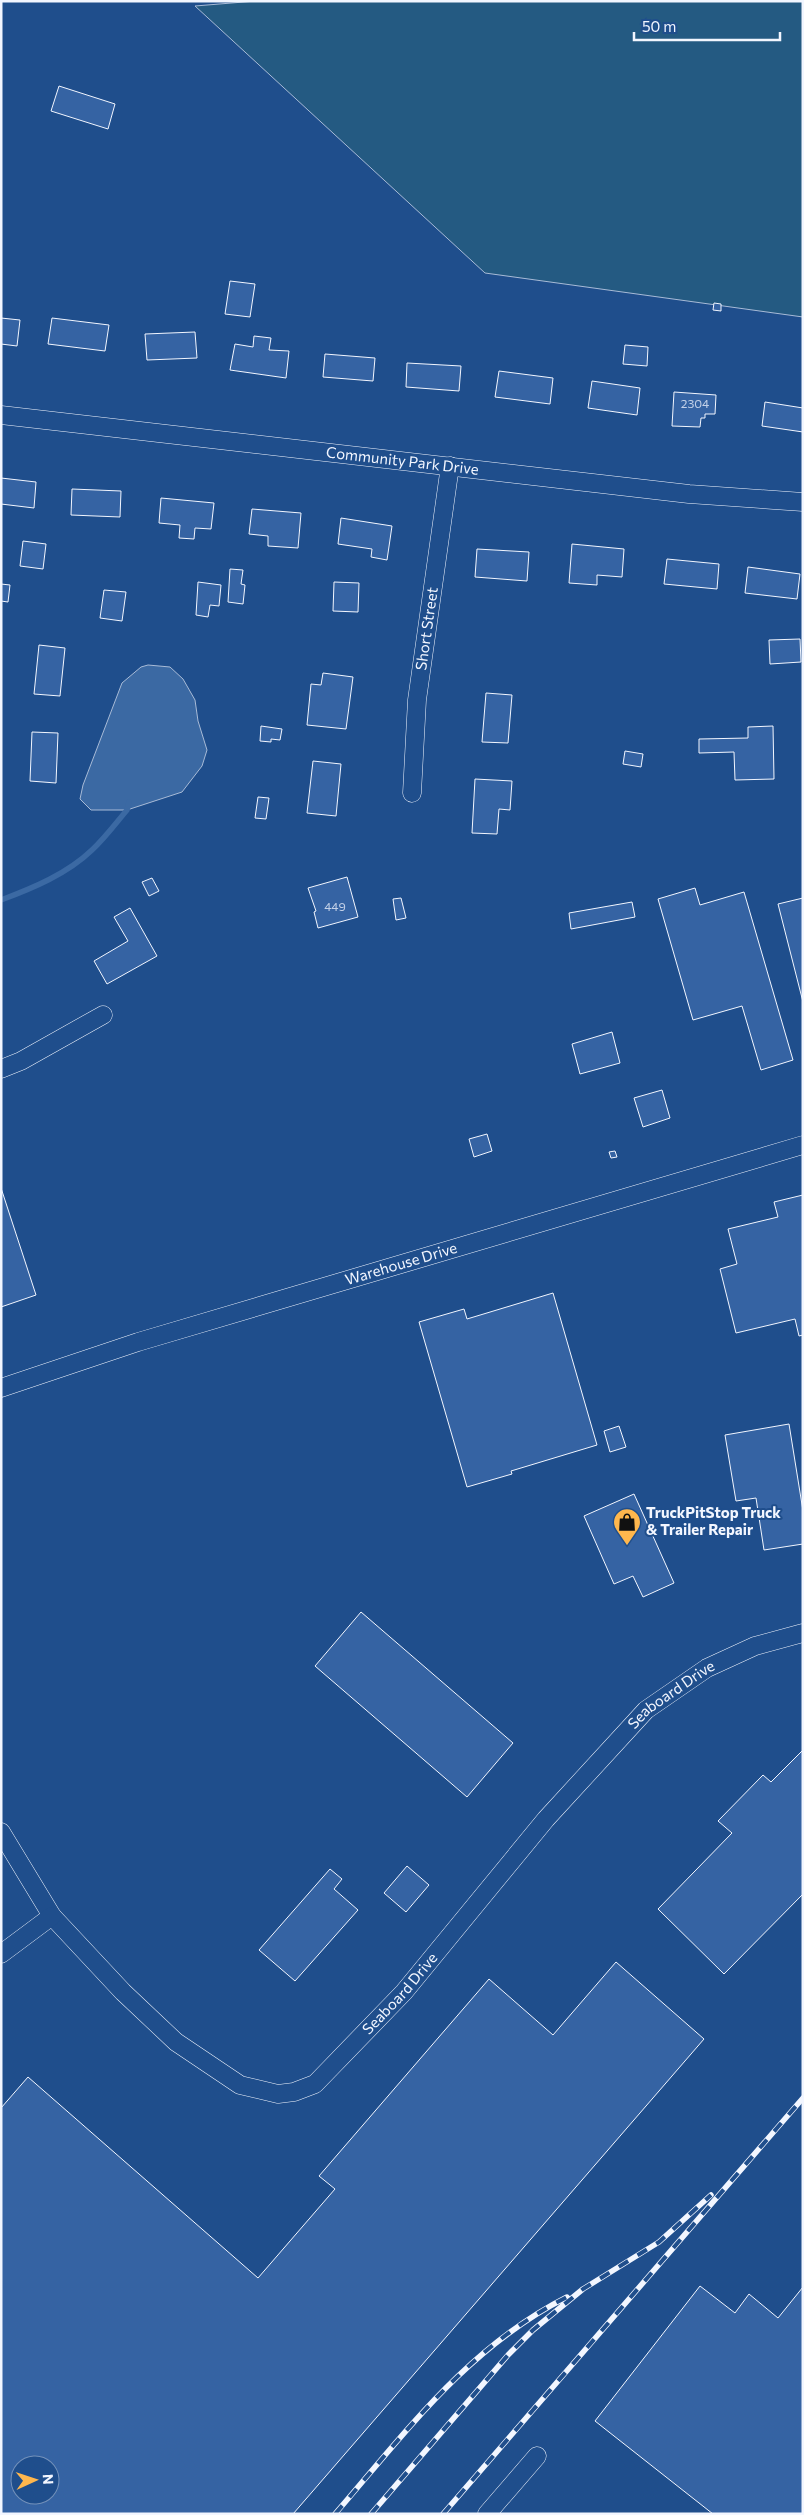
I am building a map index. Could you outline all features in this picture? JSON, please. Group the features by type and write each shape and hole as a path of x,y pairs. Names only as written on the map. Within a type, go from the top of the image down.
{"street":[{"name":"Community Park Drive","path":"1,415 689,494 803,502"},
{"name":"Short Street","path":"412,793 417,700 450,466"},
{"path":"1,1070 22,1061 103,1015"},
{"name":"Warehouse Drive","path":"1,1388 138,1342 803,1145"},
{"name":"Seaboard Drive","path":"1,1832 52,1916 123,1992 176,2042 240,2085 278,2094 294,2092 315,2084 404,1992 546,1819 646,1710 707,1668 755,1646 803,1633"},
{"path":"1,1954 52,1916"},
{"path":"488,2514 537,2456"}],"shaded area":[{"path":"256,1 803,1 803,317 485,273 195,6"},
{"path":"148,665 170,667 183,679 195,700 198,721 207,750 202,766 182,792 127,810 91,810 80,799 83,785 122,683 141,667"}],"building":[{"path":"59,86 115,104 108,129 51,111"},
{"path":"230,281 255,284 250,317 225,314"},
{"path":"714,303 721,304 721,311 713,310"},
{"path":"1,318 20,320 17,346 1,344"},
{"path":"52,318 109,325 105,351 48,344"},
{"path":"195,332 197,358 147,360 145,334"},
{"path":"254,336 271,338 269,350 289,351 286,378 230,370 235,344 253,347"},
{"path":"625,345 648,347 647,366 623,364"},
{"path":"325,354 375,358 373,381 323,377"},
{"path":"407,363 461,366 459,391 406,387"},
{"path":"499,371 553,378 550,404 495,397"},
{"path":"592,381 640,388 637,415 588,408"},
{"path":"674,392 716,395 715,414 705,414 705,418 701,418 700,427 672,426"},
{"path":"765,402 803,408 803,432 762,426"},
{"path":"1,478 36,482 34,508 1,504"},
{"path":"72,489 121,491 120,517 71,515"},
{"path":"161,498 214,503 211,529 195,528 194,539 179,538 180,525 159,523"},
{"path":"252,509 301,513 298,548 268,546 268,536 249,534"},
{"path":"341,518 392,526 387,560 371,557 372,549 338,544"},
{"path":"23,541 46,544 43,569 20,566"},
{"path":"572,544 624,549 622,577 597,575 597,585 569,583"},
{"path":"477,549 529,552 527,581 475,577"},
{"path":"667,559 719,564 717,589 664,584"},
{"path":"748,567 800,574 797,599 745,593"},
{"path":"230,569 243,570 241,584 245,585 243,604 228,602"},
{"path":"198,582 221,585 219,606 210,605 208,617 196,615"},
{"path":"334,582 359,583 358,612 333,611"},
{"path":"1,584 10,585 8,602 1,601"},
{"path":"104,590 126,592 122,621 100,618"},
{"path":"800,639 801,662 770,664 769,640"},
{"path":"39,645 65,648 60,696 34,694"},
{"path":"323,673 353,677 346,729 307,725 311,684 321,685"},
{"path":"486,693 512,695 508,743 482,742"},
{"path":"261,726 282,729 280,740 271,739 271,742 260,741"},
{"path":"773,726 774,779 735,780 734,752 699,753 699,739 748,738 748,727"},
{"path":"32,732 58,733 56,783 30,781"},
{"path":"625,751 643,754 641,767 623,764"},
{"path":"313,761 341,764 336,816 307,813"},
{"path":"475,779 512,781 510,810 499,809 497,834 472,833"},
{"path":"258,797 269,798 266,819 255,818"},
{"path":"347,877 358,917 318,928 314,912 316,911 308,888"},
{"path":"152,878 159,891 149,896 142,882"},
{"path":"695,888 700,905 744,892 793,1060 761,1070 742,1006 693,1020 658,899"},
{"path":"401,898 406,918 396,920 393,899"},
{"path":"803,898 803,1002 778,904"},
{"path":"632,902 635,917 571,929 569,913"},
{"path":"130,908 157,956 107,984 94,961 128,941 114,917"},
{"path":"612,1032 620,1063 580,1074 572,1044"},
{"path":"662,1090 670,1118 643,1127 634,1098"},
{"path":"487,1134 492,1151 474,1157 469,1139"},
{"path":"615,1151 617,1157 611,1158 609,1152"},
{"path":"1,1188 36,1295 1,1307"},
{"path":"803,1195 803,1335 799,1336 795,1319 736,1333 720,1269 737,1264 728,1229 778,1217 774,1202"},
{"path":"553,1293 597,1445 511,1471 512,1474 467,1487 419,1322 464,1309 467,1319"},
{"path":"789,1424 803,1511 803,1544 764,1550 756,1498 736,1501 725,1435"},
{"path":"619,1426 626,1447 610,1452 604,1431"},
{"name":"TruckPitStop Truck & Trailer Repair","path":"634,1494 674,1583 643,1597 633,1576 614,1584 584,1516"},
{"path":"361,1612 513,1743 467,1797 315,1666"},
{"path":"803,1750 803,1894 724,1974 658,1909 732,1833 718,1821 763,1775 771,1782"},
{"path":"407,1866 429,1885 406,1912 384,1893"},
{"path":"330,1869 342,1879 334,1889 358,1910 295,1981 259,1950"},
{"path":"616,1962 704,2039 293,2514 1,2514 1,2108 28,2077 258,2278 335,2189 319,2176 489,1979 553,2035"},
{"path":"700,2286 735,2313 749,2294 778,2318 803,2287 803,2514 713,2514 595,2421"}],"waterway":[{"path":"1,900 49,880 82,859 97,845 127,810 129,802"}],"railway":[{"path":"443,2514 803,2098"},
{"path":"371,2514 508,2355 533,2330 583,2289 659,2242 711,2195"},
{"path":"335,2514 414,2422 469,2366 499,2340 532,2317 567,2297"}],"place":[{"name":"TruckPitStop Truck & Trailer Repair","path":"627,1546"}]}
